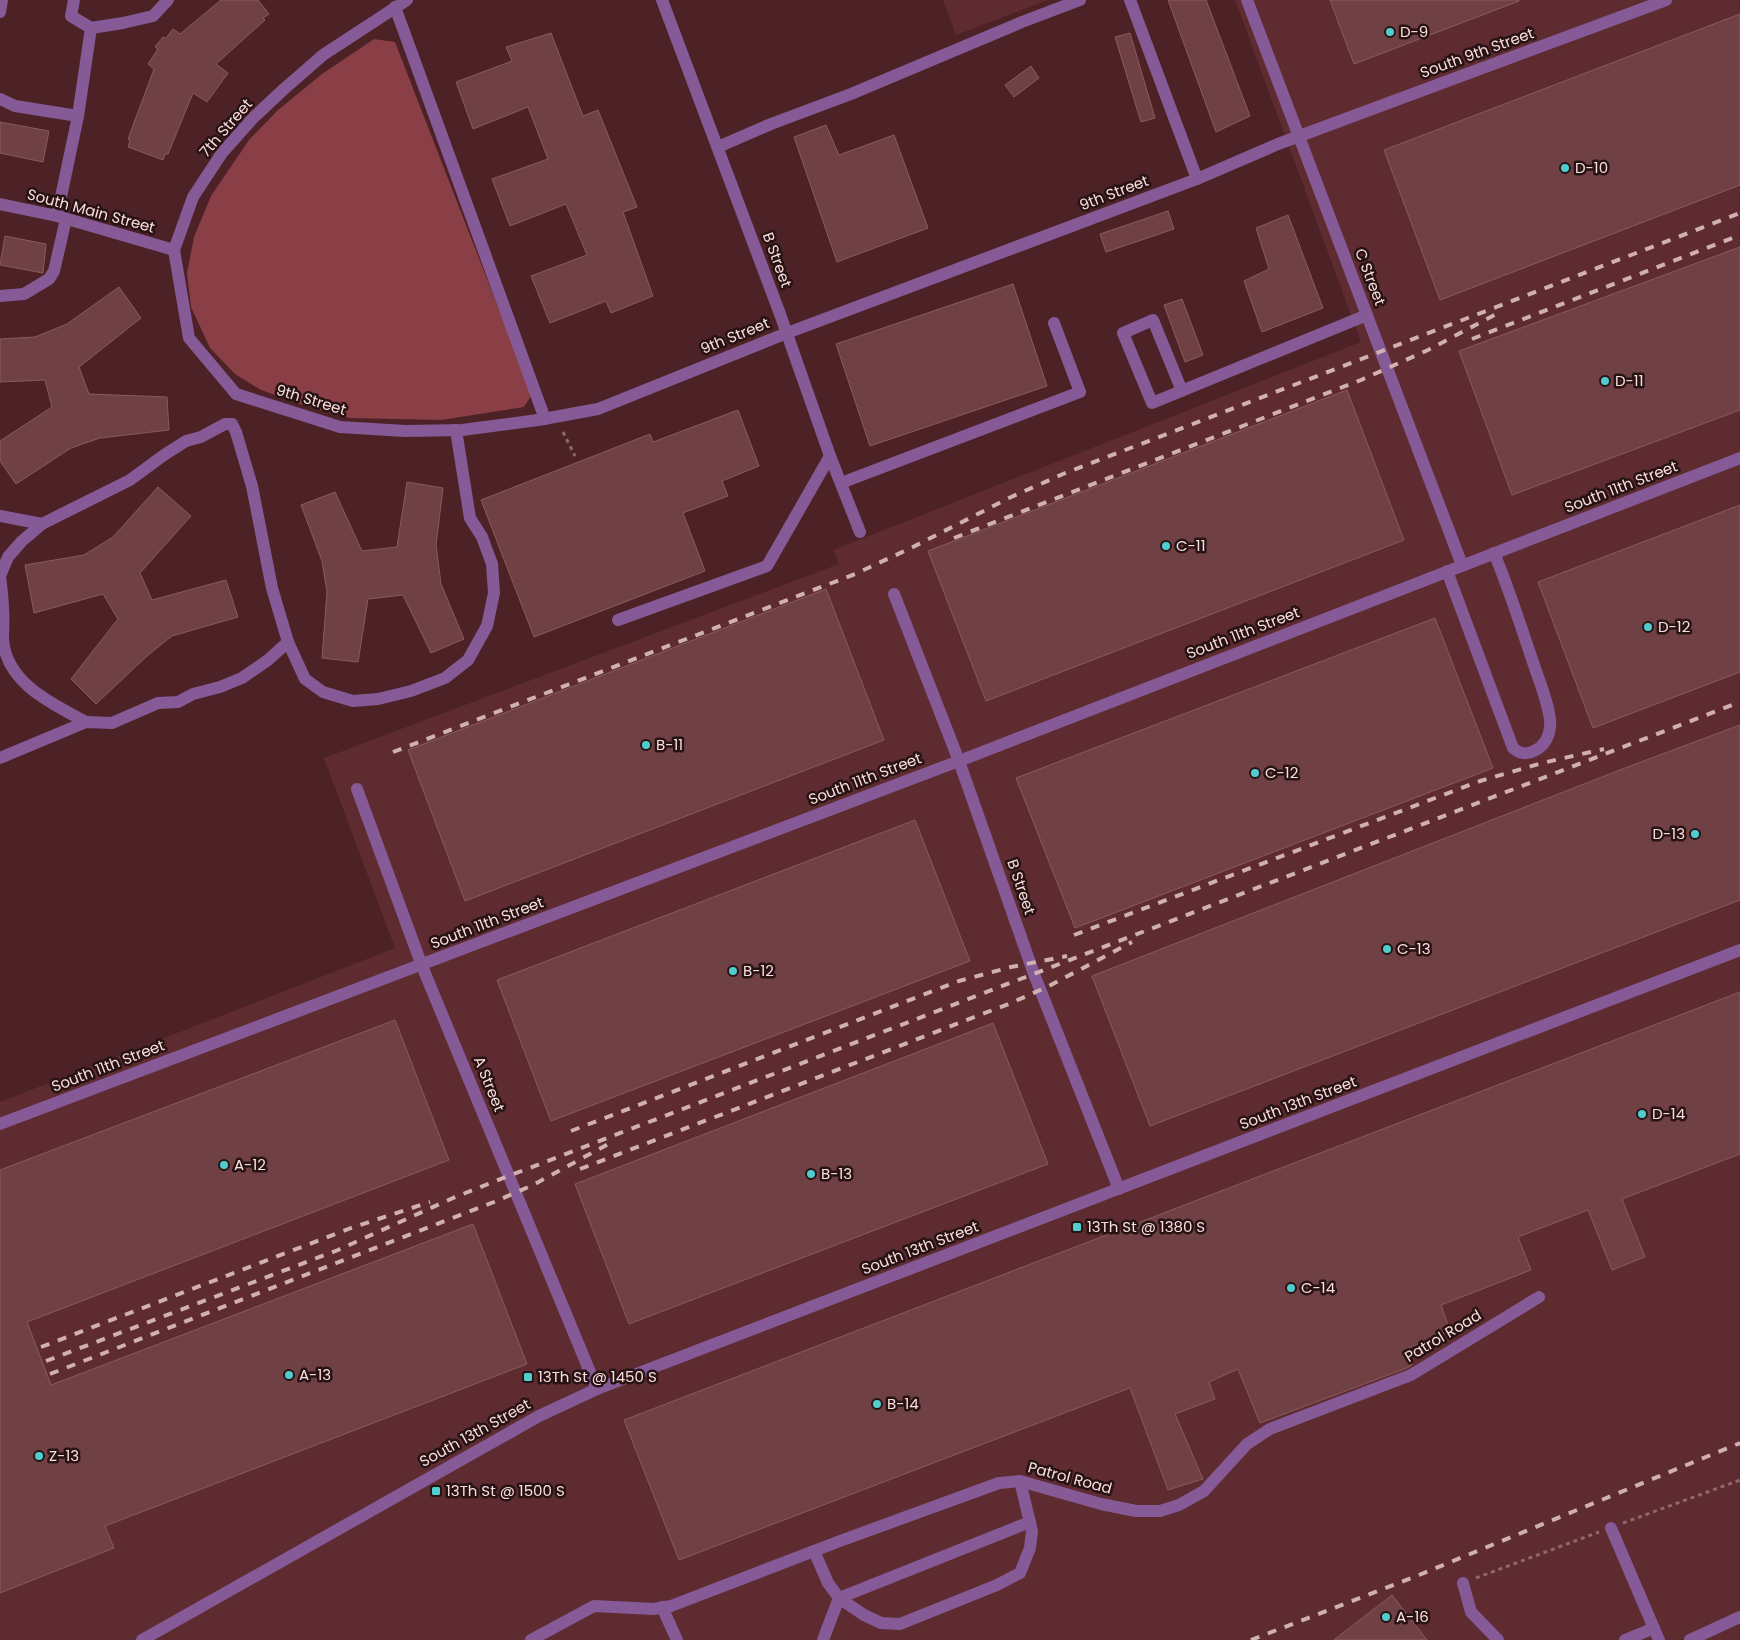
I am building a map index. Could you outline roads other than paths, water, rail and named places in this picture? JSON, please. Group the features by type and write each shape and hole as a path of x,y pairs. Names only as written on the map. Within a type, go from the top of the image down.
{"lane":[{"path":"0,12 2,0"},
{"path":"74,0 71,16 91,28 153,16 168,0"},
{"name":"7th Street","path":"189,338 174,250 193,197 222,153 253,118 284,89 323,55 395,6 407,0"},
{"name":"B Street","path":"662,0 787,333 830,456 860,532"},
{"path":"718,147 1080,0"},
{"path":"1130,0 1197,179"},
{"name":"C Street","path":"1247,0 1462,565"},
{"name":"South 9th Street","path":"1298,137 1666,0"},
{"path":"395,6 545,419"},
{"path":"0,296 24,294 49,279 54,271 91,28"},
{"path":"0,99 14,106 78,116"},
{"name":"9th Street","path":"189,338 236,394 340,428 405,431 456,430 545,419 598,409 787,333 1197,179 1298,137"},
{"name":"South Main Street","path":"0,204 62,218 174,250"},
{"path":"1182,390 1153,320 1123,333 1152,403 1367,316"},
{"path":"841,483 1080,392 1054,322"},
{"path":"86,722 30,688 12,668 4,642 4,609 0,575 8,557 22,541 42,524 130,480 164,454 186,441 201,437 225,424 232,424 236,432 252,486 272,588 288,642 305,678 323,692 353,701 378,699 411,691 445,678 468,660 487,626 494,593 492,564 482,538 470,518 456,430"},
{"path":"618,620 767,566 830,456"},
{"name":"South 11th Street","path":"0,1124 422,966 959,761 1740,458"},
{"path":"0,516 42,524"},
{"path":"1447,571 1513,748 1518,752 1527,754 1540,749 1549,735 1551,725 1510,591 1494,553"},
{"name":"B Street","path":"894,594 959,761 1034,974 1119,1190"},
{"path":"0,758 86,722 112,723 158,703 178,702 193,694 220,687 242,678 268,660 288,642"},
{"name":"A Street","path":"357,789 422,966 597,1389"},
{"name":"South 13th Street","path":"142,1640 539,1416 597,1389 1740,950"},
{"name":"Patrol Road","path":"531,1640 594,1606 654,1609 672,1606 814,1550 999,1483 1020,1481 1101,1504 1136,1511 1160,1512 1204,1491 1247,1444 1270,1429 1411,1375 1539,1297"},
{"path":"814,1550 828,1583 839,1598 864,1615 881,1623 900,1624 998,1585 1020,1573 1030,1548 1032,1532 1020,1481"},
{"path":"823,1640 839,1598 1030,1522"},
{"path":"1611,1528 1656,1634 1626,1640"},
{"path":"1463,1583 1471,1612 1498,1640"},
{"path":"662,1607 677,1640"},
{"path":"1690,1640 1740,1617"}],"railway":[{"path":"393,752 855,574 1009,498 1063,474 1740,213"},
{"path":"1472,339 1740,235"},
{"path":"954,538 1361,380 1428,350 1502,311"},
{"path":"46,1361 338,1250 493,1182 1740,702"},
{"path":"1074,935 1480,781 1542,763 1604,749"},
{"path":"580,1169 1011,1003 1049,986 1132,942"},
{"path":"571,1131 959,981 1011,967 1067,956"},
{"path":"50,1374 494,1202 533,1185 612,1142"},
{"path":"41,1347 351,1228 430,1202"},
{"path":"1251,1640 1419,1575 1740,1443"}],"place":[{"name":"D-9","path":"1390,32"},
{"name":"D-10","path":"1565,168"},
{"name":"D-11","path":"1605,381"},
{"name":"C-11","path":"1166,546"},
{"name":"D-12","path":"1648,627"},
{"name":"B-11","path":"646,745"},
{"name":"C-12","path":"1255,773"},
{"name":"D-13","path":"1695,834"},
{"name":"C-13","path":"1387,949"},
{"name":"B-12","path":"733,971"},
{"name":"D-14","path":"1642,1114"},
{"name":"A-12","path":"224,1165"},
{"name":"B-13","path":"811,1174"},
{"name":"13Th St @ 1380 S","path":"1077,1227"},
{"name":"C-14","path":"1291,1288"},
{"name":"A-13","path":"289,1375"},
{"name":"13Th St @ 1450 S","path":"528,1377"},
{"name":"B-14","path":"877,1404"},
{"name":"Z-13","path":"39,1456"},
{"name":"13Th St @ 1500 S","path":"436,1491"},
{"name":"A-16","path":"1386,1617"}]}
